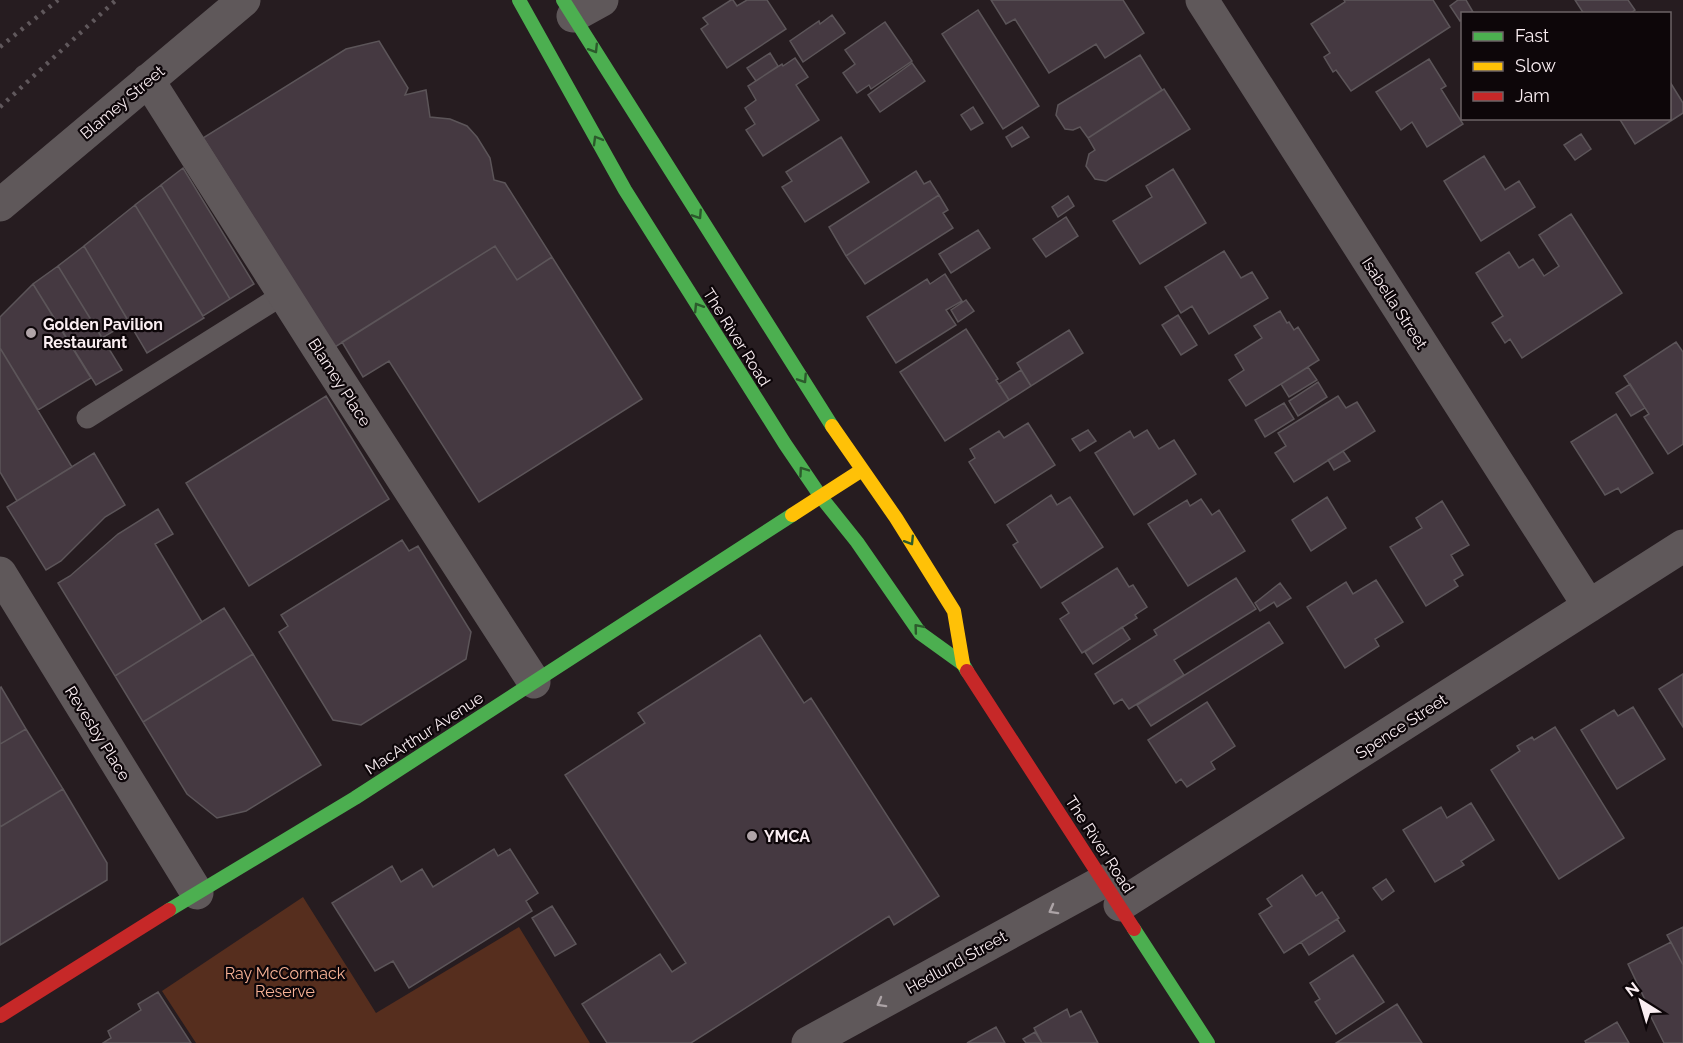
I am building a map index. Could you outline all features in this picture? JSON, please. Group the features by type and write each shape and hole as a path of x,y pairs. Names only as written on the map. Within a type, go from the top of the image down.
{"main road":[{"name":"The River Road","path":"519,0 625,190 765,414 821,497 857,542 920,633 963,664 1208,1043"},
{"name":"The River Road","path":"568,8 679,186 862,470 896,518 954,611 963,664"},
{"name":"MacArthur Avenue","path":"0,1016 196,893 355,798 862,470"}],"street":[{"name":"Blamey Street","path":"0,205 244,0"},
{"path":"568,8 602,0"},
{"name":"Isabella Street","path":"1202,0 1589,606"},
{"name":"Blamey Place","path":"148,80 534,682"},
{"name":"Spence Street","path":"1112,893 1589,606 1683,546"},
{"name":"Revesby Place","path":"0,573 196,893"},
{"name":"Hedlund Street","path":"808,1043 1112,893"}],"lane":[{"path":"87,418 284,294"}],"green space":[{"name":"Ray McCormack Reserve","path":"303,897 376,1013 519,927 590,1043 196,1043 162,991"}],"building":[{"path":"731,0 737,6 747,0 767,0 786,29 727,68 701,29 708,24 703,18"},
{"path":"991,0 1123,0 1144,33 1105,58 1096,44 1049,73 1015,19 1006,24"},
{"path":"1344,0 1433,0 1450,27 1351,91 1336,70 1333,72 1324,57 1330,53 1311,24 1345,2"},
{"path":"1458,0 1466,0 1473,12 1461,12 1460,21 1450,6"},
{"path":"1575,0 1628,0 1635,10 1632,12 1583,12"},
{"path":"978,10 1039,106 1003,129 942,34"},
{"path":"832,15 845,33 803,62 790,41"},
{"path":"885,22 912,61 871,89 869,85 857,93 843,73 855,64 845,50"},
{"path":"379,41 408,88 405,95 426,90 430,117 450,119 467,126 477,137 490,158 494,180 505,183 552,257 517,280 495,246 335,347 203,138 346,49"},
{"path":"770,53 778,66 756,81 747,68"},
{"path":"1140,55 1162,90 1088,138 1080,127 1073,130 1065,129 1056,115 1058,105"},
{"path":"795,58 808,77 796,85 819,120 763,156 746,130 755,124 745,108 756,100 748,86"},
{"path":"1429,59 1446,86 1441,89 1463,124 1427,147 1412,122 1401,130 1376,92"},
{"path":"912,63 925,81 880,112 868,95"},
{"path":"1671,84 1683,103 1683,113 1635,144 1620,120 1671,120"},
{"path":"1164,89 1190,129 1106,181 1095,179 1086,166 1089,154 1095,150 1088,138"},
{"path":"973,107 983,123 971,130 961,115"},
{"path":"1022,127 1029,137 1012,147 1006,137"},
{"path":"1581,134 1591,149 1575,160 1564,145"},
{"path":"841,137 869,182 805,222 782,187 792,181 786,172"},
{"path":"1484,156 1505,190 1519,181 1535,207 1481,241 1444,181"},
{"path":"183,168 254,284 230,299 161,185"},
{"path":"1173,169 1206,223 1140,264 1113,221 1152,197 1146,186"},
{"path":"916,171 924,184 930,181 939,195 846,256 829,227"},
{"path":"161,185 230,299 203,316 135,205"},
{"path":"939,195 948,210 943,213 953,228 865,284 846,256"},
{"path":"1068,196 1074,206 1058,217 1052,207"},
{"path":"135,205 204,318 147,353 84,246"},
{"path":"1571,214 1622,293 1522,358 1510,339 1505,343 1492,323 1503,316 1476,273 1509,252 1519,268 1533,259 1544,276 1559,266 1539,235"},
{"path":"1066,217 1078,236 1046,257 1033,239"},
{"path":"978,230 990,248 951,273 939,254"},
{"path":"84,246 129,322 102,338 58,266"},
{"path":"495,246 517,280 552,257 642,399 479,502 389,361 363,377 342,342"},
{"path":"1224,251 1241,278 1252,272 1268,298 1209,334 1192,306 1181,313 1165,287"},
{"path":"58,266 122,370 96,385 33,284"},
{"path":"945,274 962,301 946,310 956,325 896,363 867,317 927,279 930,284"},
{"name":"Golden Pavilion Restaurant","path":"33,284 91,378 38,410 0,348 0,317"},
{"path":"966,300 974,311 958,322 951,310"},
{"path":"1280,311 1294,330 1298,327 1319,360 1246,406 1229,380 1244,370 1235,355 1262,338 1254,326"},
{"path":"1178,315 1197,345 1181,355 1162,325"},
{"path":"966,329 1009,400 945,441 900,372"},
{"path":"1069,330 1083,353 1031,386 1017,363"},
{"path":"1676,342 1683,352 1683,444 1668,454 1644,417 1649,414 1624,376"},
{"path":"0,348 72,467 17,501 0,472"},
{"path":"1308,367 1317,380 1289,397 1281,384"},
{"path":"1021,370 1031,386 1009,400 999,384"},
{"path":"1318,382 1327,397 1298,416 1289,401"},
{"path":"1630,384 1645,408 1631,416 1616,393"},
{"path":"326,396 389,499 249,586 186,483"},
{"path":"1338,396 1346,408 1357,402 1375,431 1294,482 1275,453 1286,446 1278,433"},
{"path":"1284,403 1294,419 1265,437 1255,420"},
{"path":"1616,414 1653,473 1621,493 1618,488 1605,495 1571,442"},
{"path":"1028,423 1055,465 995,503 969,462 975,458 970,449 999,431 1004,438"},
{"path":"1088,430 1096,441 1080,451 1072,439"},
{"path":"1147,430 1159,449 1174,440 1196,474 1134,515 1095,453 1130,431 1134,438"},
{"path":"1343,451 1350,461 1334,470 1328,460"},
{"path":"94,453 125,505 105,517 61,561 46,570 7,507"},
{"path":"1051,495 1057,505 1070,497 1103,547 1041,588 1013,545 1018,542 1007,525"},
{"path":"1327,497 1346,528 1311,551 1292,520"},
{"path":"1201,499 1212,515 1219,510 1245,551 1188,586 1148,524 1187,500 1190,506"},
{"path":"1442,501 1469,545 1451,555 1463,575 1454,580 1458,586 1426,606 1390,547 1422,528 1416,518"},
{"path":"158,509 173,534 155,544 202,622 115,676 58,583 70,576 118,534"},
{"path":"402,540 409,551 418,546 471,632 466,659 361,725 333,720 279,632 288,626 281,615"},
{"path":"1117,568 1129,587 1133,585 1147,607 1135,615 1137,618 1082,653 1060,619 1069,613 1062,603"},
{"path":"1236,578 1256,609 1174,660 1184,675 1129,709 1122,699 1114,704 1095,674 1157,635 1154,630"},
{"path":"1376,580 1403,622 1375,639 1379,646 1345,668 1307,607 1346,582 1353,594"},
{"path":"1280,583 1291,598 1277,607 1274,602 1260,611 1255,603"},
{"path":"224,608 253,654 143,722 115,676"},
{"path":"1269,622 1283,643 1151,726 1137,705"},
{"path":"1122,627 1130,639 1093,664 1085,652"},
{"name":"YMCA","path":"760,635 804,703 811,698 939,896 894,925 889,916 691,1043 607,1043 582,1004 660,954 672,972 686,963 565,775 645,723 638,713"},
{"path":"253,654 321,765 246,811 217,818 187,794 143,722"},
{"path":"1683,674 1683,727 1659,689"},
{"path":"0,688 26,729 0,744"},
{"path":"1207,702 1235,746 1211,762 1215,769 1187,787 1181,779 1176,783 1148,740"},
{"path":"1633,707 1665,759 1617,789 1581,730 1614,710 1618,716"},
{"path":"1555,727 1624,838 1559,879 1491,770 1520,751 1517,746 1532,737 1534,740"},
{"path":"26,729 63,789 0,827 0,744"},
{"path":"63,789 107,863 107,880 0,945 0,827"},
{"path":"1471,803 1494,840 1461,861 1464,865 1435,882 1403,830 1441,807 1447,818"},
{"path":"494,849 498,856 510,849 538,893 526,901 532,911 409,988 393,961 375,971 332,903 392,866 401,882 422,869 433,887"},
{"path":"1302,875 1316,896 1322,892 1339,918 1284,953 1259,914 1272,906 1267,899"},
{"path":"1386,879 1394,891 1382,900 1373,888"},
{"path":"552,906 576,944 555,956 532,918"},
{"path":"1337,919 1345,931 1309,955 1301,942"},
{"path":"1683,927 1683,965 1667,935"},
{"path":"1671,942 1683,965 1683,1043 1664,1043 1628,964"},
{"path":"1353,955 1384,1002 1336,1034 1315,1002 1320,999 1310,983"},
{"path":"158,992 191,1043 103,1043 111,1038 108,1031 141,1010 138,1004"},
{"path":"1397,1004 1422,1043 1336,1043"},
{"path":"1067,1009 1070,1017 1081,1011 1098,1043 1042,1043 1034,1028"},
{"path":"1617,1022 1629,1043 1586,1043 1585,1041"},
{"path":"996,1027 1005,1043 967,1043"},
{"path":"1035,1032 1042,1043 1026,1043 1023,1039"}],"railway":[{"path":"0,47 58,0"},
{"path":"0,107 116,0"}],"traffic: fast":[{"path":"519,0 625,190 785,444 920,633 963,664 967,671"},
{"path":"563,0 832,426"},
{"path":"169,910 355,798 792,515"},
{"path":"1134,929 1208,1043"}],"traffic: slow":[{"path":"832,426 896,518 954,611 963,664"},
{"path":"792,515 862,470"}],"traffic: jam":[{"path":"967,671 1134,929"},
{"path":"0,1016 169,910"}],"place":[{"name":"Golden Pavilion Restaurant","path":"31,333"},
{"name":"YMCA","path":"752,836"}]}
